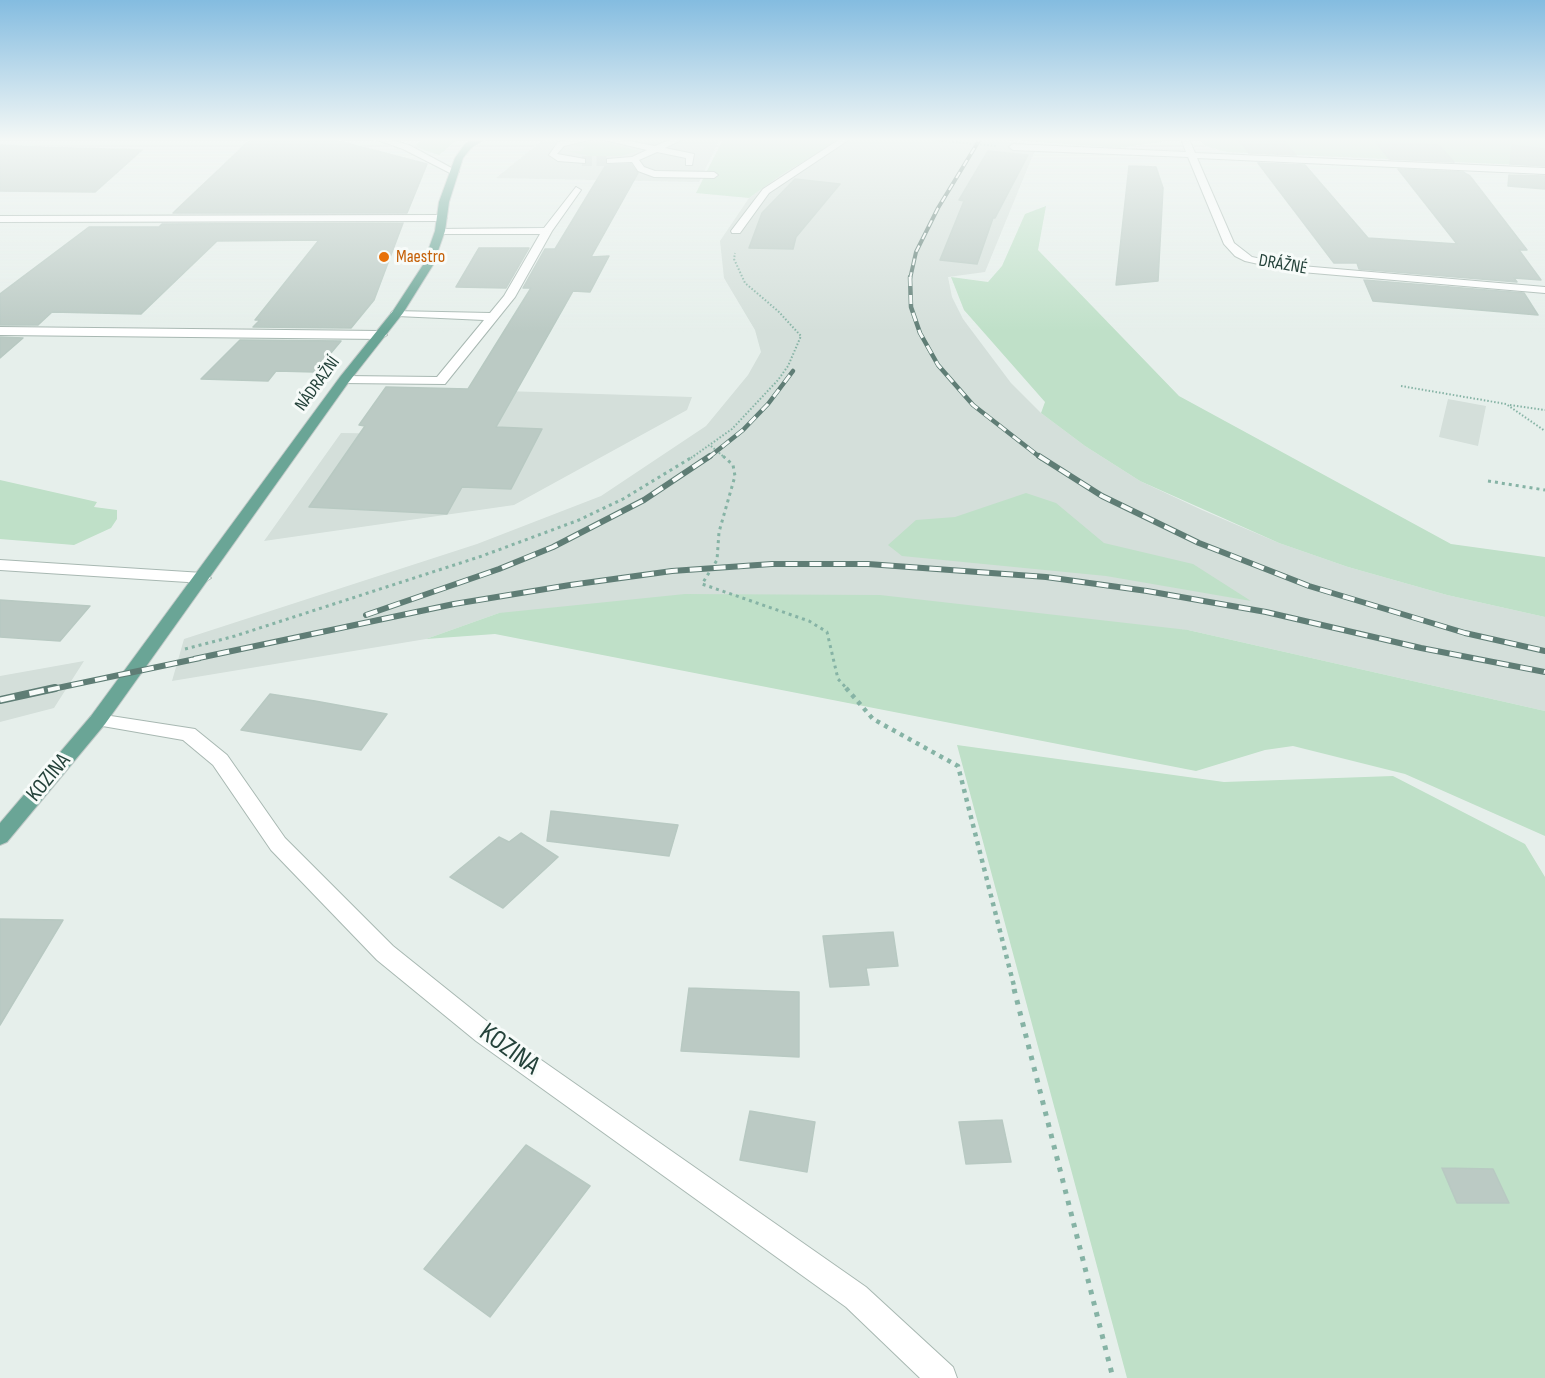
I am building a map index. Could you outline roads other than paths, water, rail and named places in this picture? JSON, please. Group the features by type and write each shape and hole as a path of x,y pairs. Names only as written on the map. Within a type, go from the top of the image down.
{"main road":[{"name":"NÁDRAŽNÍ","path":"133,672 344,380 397,313 428,265 441,225 444,203"},
{"name":"KOZINA","path":"0,837 98,720 133,672"}],"street":[{"path":"344,380 441,381 509,297 547,231 567,203"},
{"path":"736,231 757,203"},
{"name":"DRÁŽNÉ","path":"1211,203 1229,244 1239,254 1259,262 1322,272 1545,290"},
{"path":"0,219 441,225 547,231"},
{"path":"397,313 492,317"},
{"path":"0,332 381,335"},
{"path":"0,565 203,578"},
{"name":"KOZINA","path":"98,720 188,734 220,760 278,844 385,953 485,1034 856,1297 942,1378"}],"railway":[{"path":"910,279 916,252 941,203"},
{"path":"910,279 911,307 920,333 938,365 973,405 1041,458"},
{"path":"708,458 743,430 768,404 793,371"},
{"path":"366,615 499,569 553,547 644,500 710,456"},
{"path":"1039,456 1102,496 1199,543 1309,586 1465,633 1545,651"},
{"path":"194,659 454,604 570,585 672,571 772,564 868,564 1046,577 1147,591 1266,612 1421,648 1545,672"},
{"path":"48,690 200,658"},
{"path":"0,700 55,688"}],"place":[{"name":"Maestro","path":"384,257"}]}
